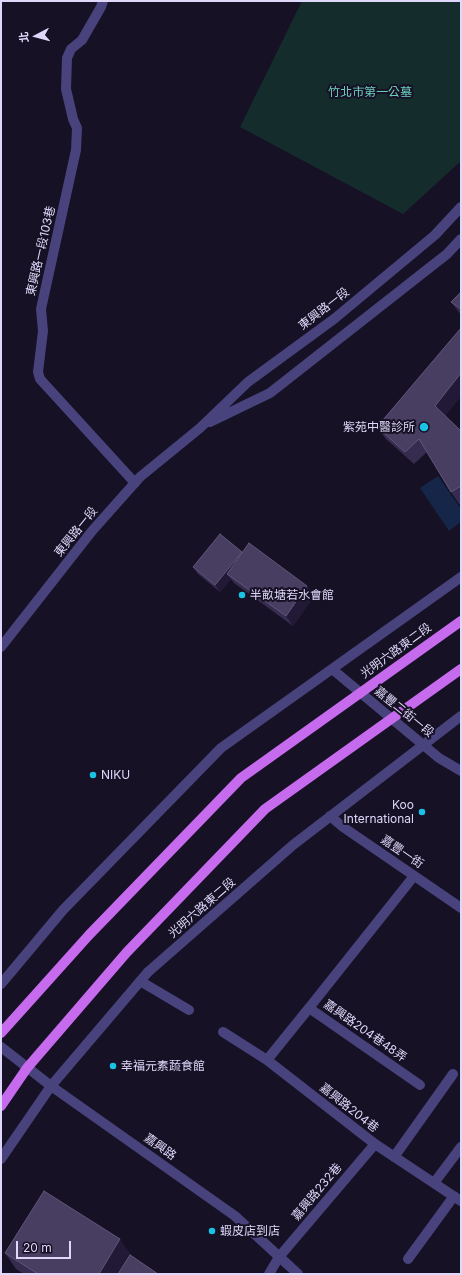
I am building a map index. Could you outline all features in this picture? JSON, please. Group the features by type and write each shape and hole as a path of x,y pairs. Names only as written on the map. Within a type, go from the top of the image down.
{"main road":[{"name":"光明六路東二段","path":"1,1033 89,935 242,778 461,621"},
{"name":"光明六路東二段","path":"1,1106 27,1068 127,952 265,810 461,669"}],"street":[{"name":"東興路一段103巷","path":"102,1 101,7 82,40 70,49 67,58 66,89 73,119 77,128 76,150 41,309 43,331 38,372 40,378 135,483"},
{"name":"東興路一段","path":"2,645 92,530 135,483 200,428 248,382 334,319 435,235 461,207"},
{"name":"東興路一段","path":"200,428 270,393 447,254 461,239"},
{"name":"光明六路東二段","path":"1,984 63,910 221,748 461,576"},
{"name":"嘉豐二街一段","path":"332,668 439,758 461,771"},
{"name":"光明六路東二段","path":"1,1159 51,1086 140,981 293,845 461,716"},
{"name":"嘉豐一街","path":"330,816 343,827 461,908"},
{"path":"309,1008 414,876"},
{"path":"140,981 189,1010"},
{"name":"嘉興路204巷48弄","path":"267,1060 309,1008 420,1086"},
{"name":"嘉興路204巷","path":"224,1032 267,1060 374,1144 458,1199"},
{"name":"嘉興路","path":"1,1048 51,1086 235,1216 298,1274"},
{"path":"394,1157 453,1074"},
{"name":"嘉興路232巷","path":"269,1274 279,1257 374,1144"},
{"path":"434,1183 461,1147"},
{"path":"408,1259 458,1199"}],"green space":[{"name":"竹北市第一公墓","path":"302,1 461,1 461,161 403,214 240,127"}],"water":[{"path":"438,476 461,509 461,522 449,531 420,488"}],"building":[{"path":"461,292 461,309 451,302"},
{"name":"紫苑中醫診所","path":"461,328 461,373 435,406 461,431 461,486 451,492 419,439 405,452 377,427"},
{"path":"220,534 242,552 215,585 193,567"},
{"path":"249,543 307,586 286,616 227,574"},
{"path":"44,1191 120,1239 99,1274 38,1274 5,1253"},
{"path":"130,1255 158,1274 118,1274"}],"place":[{"name":"紫苑中醫診所","path":"424,427"},
{"name":"半畝塘若水會館","path":"242,595"},
{"name":"NIKU","path":"93,775"},
{"name":"Koo International","path":"422,812"},
{"name":"幸福元素蔬食館","path":"113,1066"},
{"name":"蝦皮店到店","path":"212,1231"}]}
